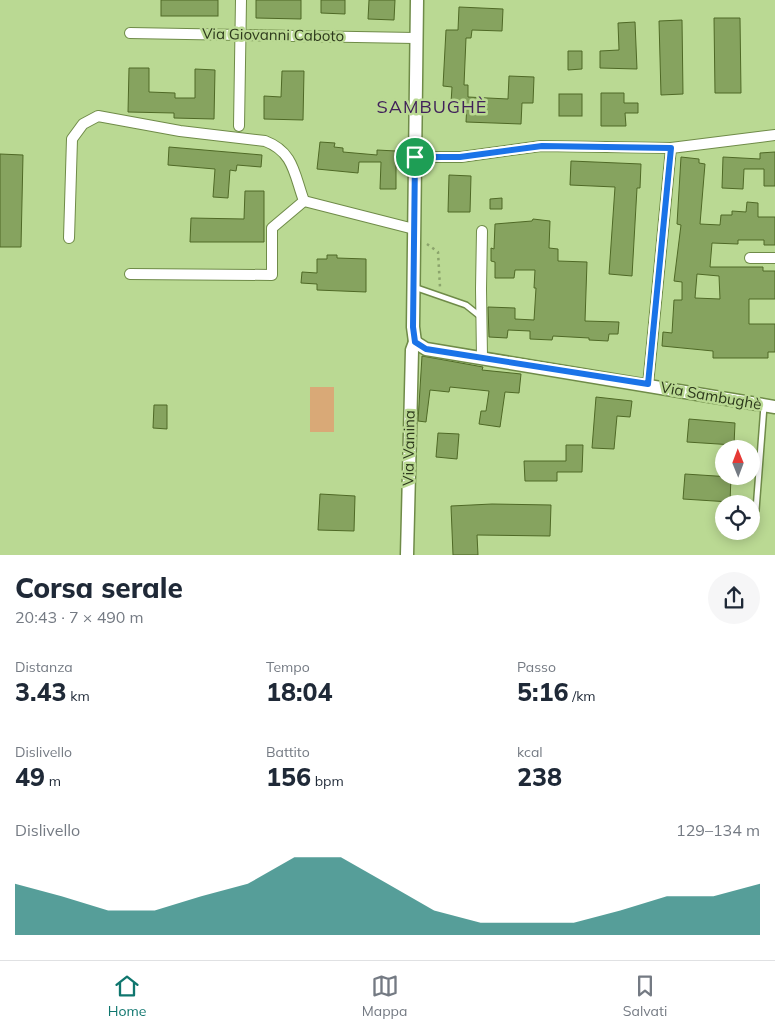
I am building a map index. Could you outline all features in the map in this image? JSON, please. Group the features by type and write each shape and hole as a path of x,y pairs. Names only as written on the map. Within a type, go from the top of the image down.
{"street":[{"path":"239,126 241,0"},
{"path":"415,342 413,327 415,38 417,0"},
{"name":"Via Giovanni Caboto","path":"130,33 415,38"},
{"path":"69,238 72,139 83,124 98,116 180,131 265,141 285,152 304,201"},
{"path":"415,157 460,157 542,146 671,148 775,135"},
{"path":"648,384 671,148"},
{"path":"304,201 414,232"},
{"path":"130,274 272,275 272,228 304,201"},
{"path":"482,231 482,357"},
{"path":"750,258 775,258"},
{"name":"Via Sambughè","path":"415,342 426,349 648,384 770,406"},
{"name":"Via Vanina","path":"407,555 412,350 415,342"}],"lane":[{"path":"414,286 466,305 482,318"},
{"path":"758,495 770,406"}],"path":[{"path":"414,232 438,252 440,287"}],"shaded area":[{"path":"310,387 334,387 334,432 310,432"}],"building":[{"path":"161,0 218,0 218,16 161,16"},
{"path":"256,0 301,0 301,19 256,18"},
{"path":"321,0 345,0 345,14 321,13"},
{"path":"369,0 395,0 394,20 368,19"},
{"path":"459,7 503,9 502,31 472,30 471,38 466,38 464,85 468,85 468,97 508,99 509,76 534,77 533,103 522,103 521,124 466,122 467,104 451,103 452,87 443,86 446,30 458,30"},
{"path":"714,18 740,18 741,93 715,93"},
{"path":"682,20 683,94 661,95 659,21"},
{"path":"635,22 637,69 600,68 600,51 619,50 618,23"},
{"path":"568,51 582,51 582,69 568,70"},
{"path":"129,68 149,68 149,92 175,93 175,98 195,98 195,69 215,70 214,119 174,118 174,113 128,112"},
{"path":"282,71 304,71 303,120 264,119 264,96 281,97"},
{"path":"601,93 624,93 624,103 638,103 638,113 625,113 626,126 601,126"},
{"path":"559,94 582,94 582,116 559,116"},
{"path":"320,142 335,143 334,147 343,148 343,152 377,155 377,150 396,151 396,189 380,189 381,162 359,162 358,173 317,169"},
{"path":"169,147 262,155 261,167 237,165 236,171 230,170 228,198 213,197 215,169 168,165"},
{"path":"775,152 775,186 764,186 764,169 744,169 743,189 722,188 723,157 760,159 760,153"},
{"path":"0,154 23,155 21,247 0,247"},
{"path":"681,157 699,159 699,163 705,164 700,224 720,225 721,215 732,215 732,211 746,212 747,202 758,203 758,217 775,217 775,245 764,245 764,240 738,240 738,244 712,243 710,267 763,267 763,271 775,271 775,299 749,299 749,324 775,324 775,352 768,352 768,358 713,358 713,351 662,346 663,332 672,333 674,300 682,300 682,282 674,281 681,225 677,224","holes":["697,274 719,276 720,299 695,298"]},
{"path":"571,161 641,164 640,188 637,188 632,276 609,274 615,187 570,185"},
{"path":"449,175 471,176 470,212 448,212"},
{"path":"245,191 264,191 264,242 190,242 191,218 244,219"},
{"path":"502,198 502,209 490,209 490,199"},
{"path":"533,219 550,221 549,248 558,249 558,261 587,262 585,321 619,322 618,334 609,334 608,341 553,336 552,340 530,339 530,331 508,330 507,338 489,337 488,307 515,308 515,319 534,320 535,270 515,270 514,278 495,278 495,262 491,261 491,248 494,249 495,224 532,221"},
{"path":"327,255 337,255 337,258 366,259 366,292 317,290 317,284 301,283 302,272 317,273 317,259 327,259"},
{"path":"422,356 483,367 482,370 521,374 519,393 505,392 500,427 479,424 481,411 486,411 489,391 450,387 449,392 430,390 426,422 418,421"},
{"path":"596,397 632,401 630,417 617,416 614,449 592,448"},
{"path":"154,405 167,405 167,429 153,428"},
{"path":"689,419 735,423 734,440 715,440 715,444 687,442"},
{"path":"438,433 459,434 457,459 436,457"},
{"path":"566,445 583,445 582,472 557,472 557,481 525,481 524,461 566,461"},
{"path":"685,474 715,476 715,485 731,485 730,495 715,495 715,501 683,499"},
{"path":"320,494 355,496 354,531 318,530"},
{"path":"492,504 551,505 550,536 477,535 478,555 453,555 451,506"}],"district":[{"name":"SAMBUGHÈ","path":"432,107"}],"route":[{"path":"542,146 671,148 648,384 426,349 415,342 413,327 415,157 460,157 542,146"}]}
